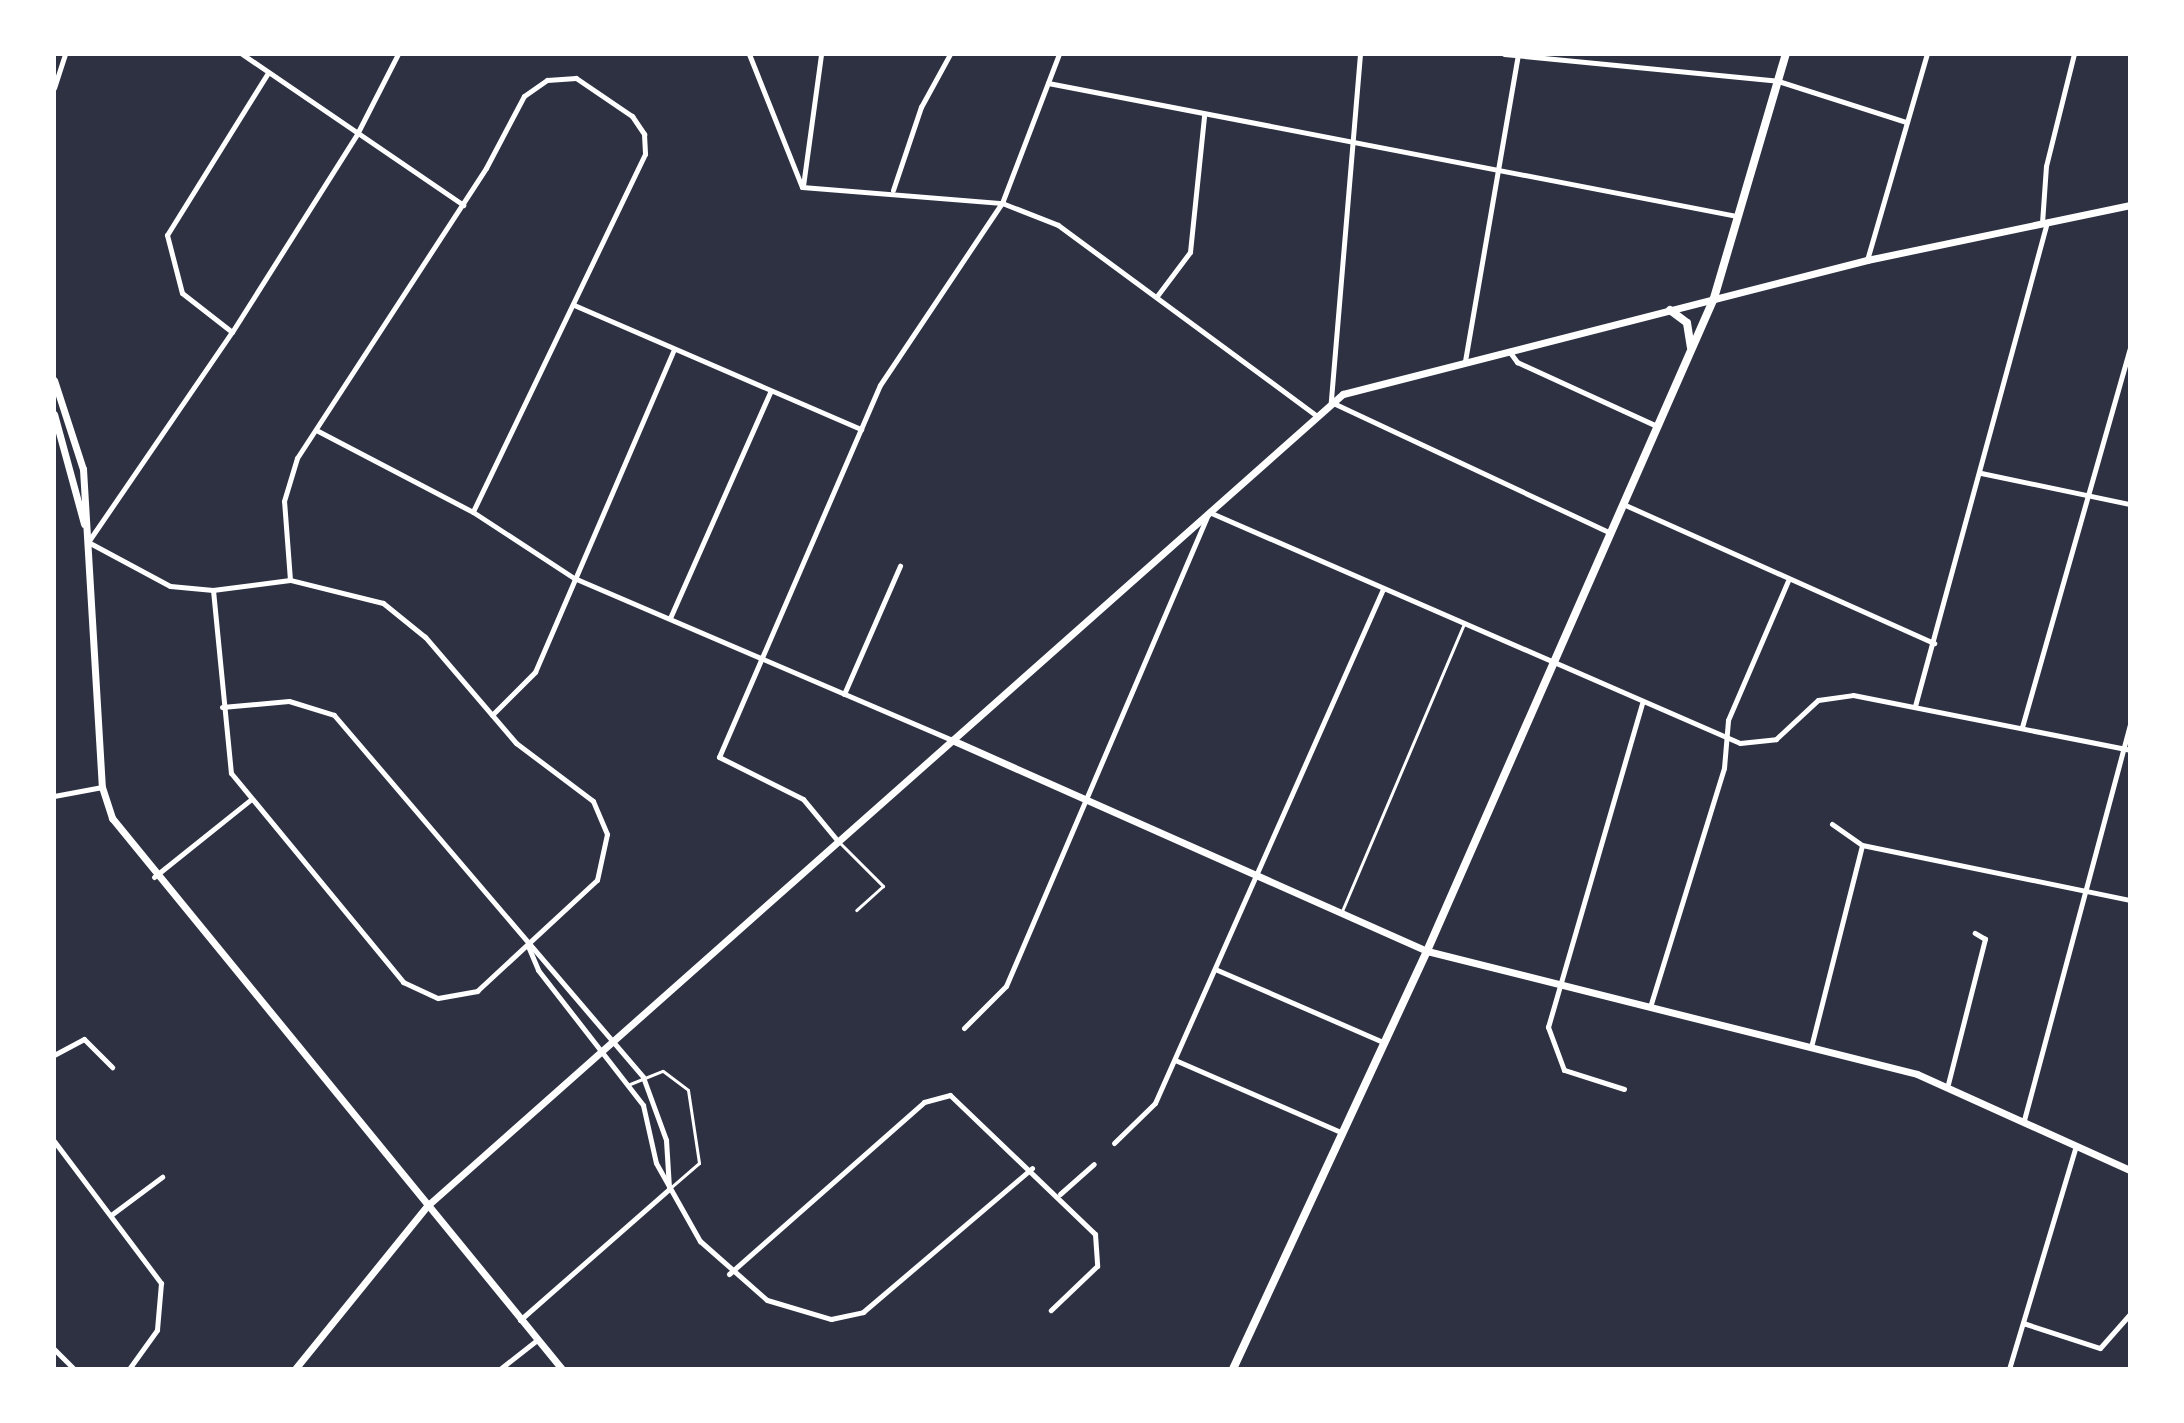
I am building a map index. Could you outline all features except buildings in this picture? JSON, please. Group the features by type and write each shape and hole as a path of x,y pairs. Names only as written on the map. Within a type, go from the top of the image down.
{"main road":[{"path":"1233,1369 1427,951 1714,298 1786,54"},
{"path":"295,1369 427,1206 1331,402 1465,361 1867,260 2130,205"},
{"path":"1670,310 1690,328 1691,349"},
{"path":"54,380 66,407 83,469 102,787 124,839 519,1321 562,1369"},
{"path":"54,414 88,542"},
{"path":"952,740 1427,951 1948,1084 2130,1170"}],"street":[{"path":"54,88 65,54"},
{"path":"242,54 463,205"},
{"path":"213,590 226,760 250,800 398,976 419,991 447,999 477,991 597,880 607,834 585,793 516,743 416,627 383,603 290,580 213,590 156,582 88,542 232,332 357,134 398,54"},
{"path":"749,54 802,187"},
{"path":"802,187 821,54"},
{"path":"893,190 921,107 950,54"},
{"path":"837,840 803,799 719,757 760,657 902,342 1002,203 1059,54"},
{"path":"1360,54 1331,402 1609,532"},
{"path":"1504,54 1778,81 1906,122"},
{"path":"1867,260 1927,54"},
{"path":"1915,706 1981,473 2044,223 2041,193 2074,54"},
{"path":"1465,361 1518,55"},
{"path":"232,332 182,293 168,262 167,235 268,73"},
{"path":"290,580 284,501 297,458 463,205 529,90 566,76 607,96 638,123 645,154 473,512"},
{"path":"1048,83 1204,116 1498,168 1737,216"},
{"path":"1157,296 1190,252 1204,116"},
{"path":"802,187 893,190 1002,203 1082,240 1316,415"},
{"path":"574,305 861,429"},
{"path":"2022,727 2130,349"},
{"path":"492,715 535,672 674,350"},
{"path":"1509,351 1517,362 1657,426"},
{"path":"670,618 770,392"},
{"path":"54,414 66,407"},
{"path":"318,430 473,512 574,578 952,740"},
{"path":"1981,473 2130,504"},
{"path":"1622,504 1788,581 1934,643"},
{"path":"964,1028 1006,986 1209,512 1727,738 1755,745 1776,739 1829,696 1915,706 2127,750"},
{"path":"844,694 900,566"},
{"path":"1650,1007 1727,738 1728,720 1788,581"},
{"path":"1114,1143 1155,1103 1383,589"},
{"path":"222,707 289,701 334,715 528,946 614,1037 643,1077 666,1140 669,1189"},
{"path":"1624,1089 1564,1070 1548,1027 1557,983 1642,703"},
{"path":"2024,1120 2127,750 2130,724"},
{"path":"54,796 102,787"},
{"path":"154,877 250,800"},
{"path":"1832,824 1862,845 2130,900"},
{"path":"1811,1047 1862,845"},
{"path":"1948,1084 1985,939 1975,933"},
{"path":"528,946 538,970 630,1084 648,1114 669,1189 729,1274 804,1314 851,1317 1032,1168"},
{"path":"1215,969 1383,1042"},
{"path":"54,1055 84,1039 112,1067"},
{"path":"1175,1060 1343,1133"},
{"path":"729,1274 924,1102 950,1095 1060,1194 1095,1234 1100,1255 1091,1275 1051,1310"},
{"path":"54,1141 148,1259 163,1300 157,1330 129,1369"},
{"path":"2009,1369 2076,1145"},
{"path":"1060,1194 1094,1164"},
{"path":"111,1215 162,1177"},
{"path":"519,1321 669,1189"},
{"path":"2023,1323 2100,1348 2130,1314"},
{"path":"500,1369 537,1340"},
{"path":"54,1349 74,1369"}],"lane":[{"path":"1341,913 1464,624"},
{"path":"837,840 883,886 856,910"},
{"path":"630,1084 643,1077 670,1073 693,1105 699,1163 669,1189"}]}
